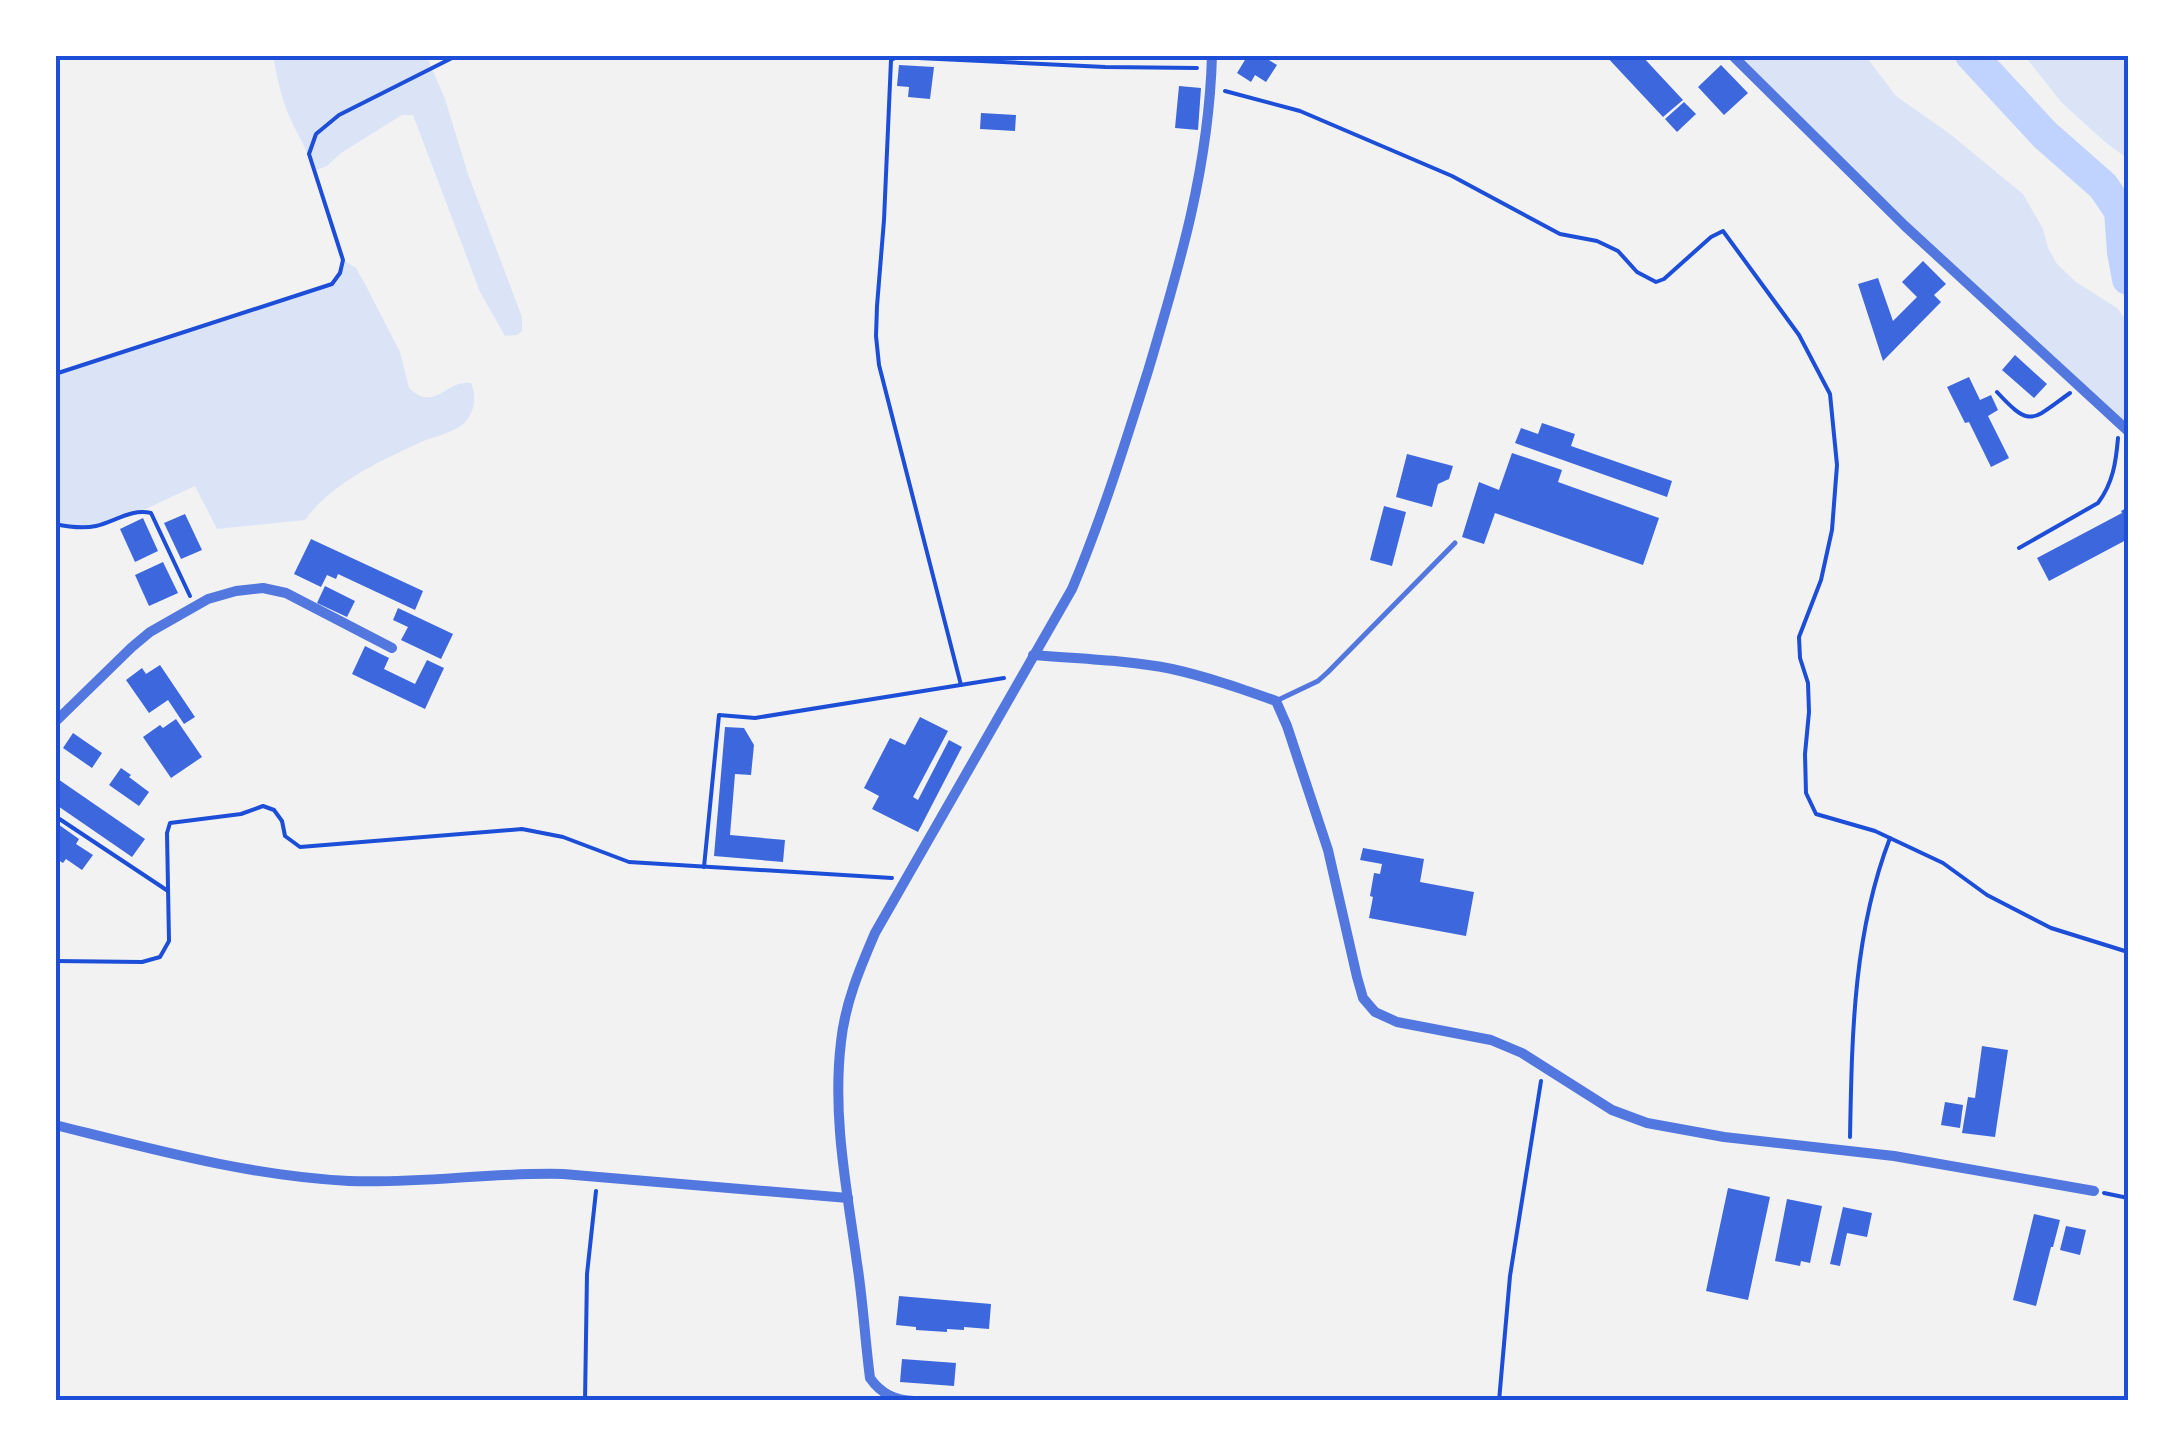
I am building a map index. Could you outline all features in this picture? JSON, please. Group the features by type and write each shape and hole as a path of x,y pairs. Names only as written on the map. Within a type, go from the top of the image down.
{"street":[{"path":"1732,55 1905,226 2123,427"},
{"path":"914,1401 887,1395 870,1378 840,1146 841,1041 852,990 875,932 1072,589 1094,535 1183,256 1198,191 1212,61"},
{"path":"55,722 132,647 160,626 208,599 236,591 263,588 286,593 392,648"},
{"path":"1032,656 1171,669 1276,701 1328,850 1356,977 1375,1012 1397,1022 1491,1040 1522,1053 1612,1110 1647,1123 1724,1137 1894,1156 2094,1191"},
{"path":"55,1125 154,1150 296,1178 401,1181 529,1173 848,1198"}],"lane":[{"path":"1276,701 1318,682 1456,542"}],"path":[{"path":"55,374 332,284 343,260 310,154 316,134 339,116 458,55"},
{"path":"961,686 879,365 876,336 892,60 895,56 1105,67 1212,61"},
{"path":"1211,87 1300,111 1452,176 1560,234 1618,251 1637,272 1656,282 1723,231 1799,335 1830,394 1836,464 1832,530 1821,580 1800,636 1800,658 1808,683 1806,793 1816,814 1876,831 1943,863 1987,895 2051,928 2128,952"},
{"path":"1997,392 2016,413 2032,417 2079,386"},
{"path":"2019,548 2098,503 2112,477 2123,427"},
{"path":"55,524 72,528 95,526 139,511 150,514 194,606"},
{"path":"704,867 719,715 755,718 1022,674"},
{"path":"55,961 142,962 160,957 168,940 166,833 170,823 241,814 263,806 274,810 286,836 300,847 522,829 563,837 629,862 904,879"},
{"path":"55,816 168,891"},
{"path":"1850,1152 1852,1034 1862,940 1876,872 1890,838"},
{"path":"1499,1401 1510,1276 1544,1066"},
{"path":"585,1401 587,1274 597,1177"},
{"path":"2094,1191 2128,1198"}],"shaded area":[{"path":"273,55 426,55 522,317 522,331 505,336 480,292 413,115 402,115 314,171 284,103"},
{"path":"1732,55 1865,55 1896,96 2023,194 2057,264 2076,282 2117,308 2128,322 2128,431 1905,226"},
{"path":"2024,55 2128,55 2128,159 2062,103"},
{"path":"343,260 356,268 365,284 400,352 409,388 426,397 471,383 474,405 462,425 357,475 328,495 305,520 217,529 195,486 109,522 73,527 55,524 55,374 332,284"}],"building":[{"path":"1248,55 1261,55 1277,65 1266,82 1255,75 1251,82 1237,73"},
{"path":"1605,55 1641,55 1683,100 1663,117"},
{"path":"899,65 934,67 930,99 908,97 909,87 897,86"},
{"path":"1721,65 1748,93 1724,115 1698,87"},
{"path":"1179,86 1201,88 1198,130 1175,128"},
{"path":"1684,102 1696,114 1677,132 1665,119"},
{"path":"981,113 1016,115 1015,131 980,129"},
{"path":"1923,261 1946,284 1934,295 1941,302 1883,361 1858,284 1878,278 1893,321 1917,297 1902,282"},
{"path":"2015,355 2047,384 2034,398 2002,370"},
{"path":"1969,377 1980,400 1991,395 1998,410 1988,416 2009,458 1991,467 1947,387"},
{"path":"1542,423 1575,434 1571,446 1672,481 1667,497 1515,443 1521,428 1538,434"},
{"path":"1512,453 1562,470 1558,482 1659,518 1643,565 1495,513 1484,544 1462,537 1479,482 1499,490"},
{"path":"1407,454 1453,466 1449,479 1438,484 1432,507 1396,497"},
{"path":"1384,506 1406,512 1392,566 1370,560"},
{"path":"2128,507 2128,539 2049,581 2037,558"},
{"path":"185,514 202,550 181,559 164,523"},
{"path":"143,518 158,551 135,562 120,529"},
{"path":"311,539 423,591 415,610 338,574 336,579 327,575 321,587 294,574"},
{"path":"163,562 178,593 149,606 135,575"},
{"path":"325,586 355,601 347,617 317,603"},
{"path":"398,608 453,634 441,659 401,640 408,627 393,620"},
{"path":"365,646 389,658 384,669 415,684 427,660 444,668 425,709 352,674"},
{"path":"160,665 195,717 184,724 168,700 149,713 126,680 142,668 146,674"},
{"path":"920,717 948,731 913,797 918,800 949,740 962,747 918,832 872,809 879,796 864,788 890,738 905,745"},
{"path":"176,719 202,757 171,778 143,737"},
{"path":"725,727 744,728 754,745 751,775 735,774 730,835 785,840 783,862 714,856"},
{"path":"73,733 102,753 92,768 63,748"},
{"path":"121,768 149,792 139,806 109,785"},
{"path":"55,777 145,839 132,857 55,804"},
{"path":"55,822 93,855 82,870 66,859 63,863 55,858"},
{"path":"1363,848 1424,859 1420,882 1474,892 1466,936 1369,918 1374,873 1380,874 1382,864 1360,860"},
{"path":"1982,1046 2008,1050 1995,1137 1962,1133 1968,1097 1975,1098"},
{"path":"1945,1102 1963,1105 1960,1128 1941,1125"},
{"path":"1728,1188 1770,1197 1748,1300 1706,1291"},
{"path":"1787,1199 1822,1206 1810,1263 1801,1261 1800,1266 1775,1261"},
{"path":"1843,1207 1872,1213 1867,1237 1847,1233 1840,1266 1830,1264"},
{"path":"2034,1214 2060,1220 2036,1306 2013,1300"},
{"path":"2066,1226 2086,1230 2080,1255 2060,1250"},
{"path":"899,1296 991,1304 989,1329 964,1327 947,1332 896,1325"},
{"path":"902,1359 956,1363 954,1386 900,1382"}],"waterway":[{"path":"1971,55 2045,135 2103,186 2120,211 2128,279"}]}
